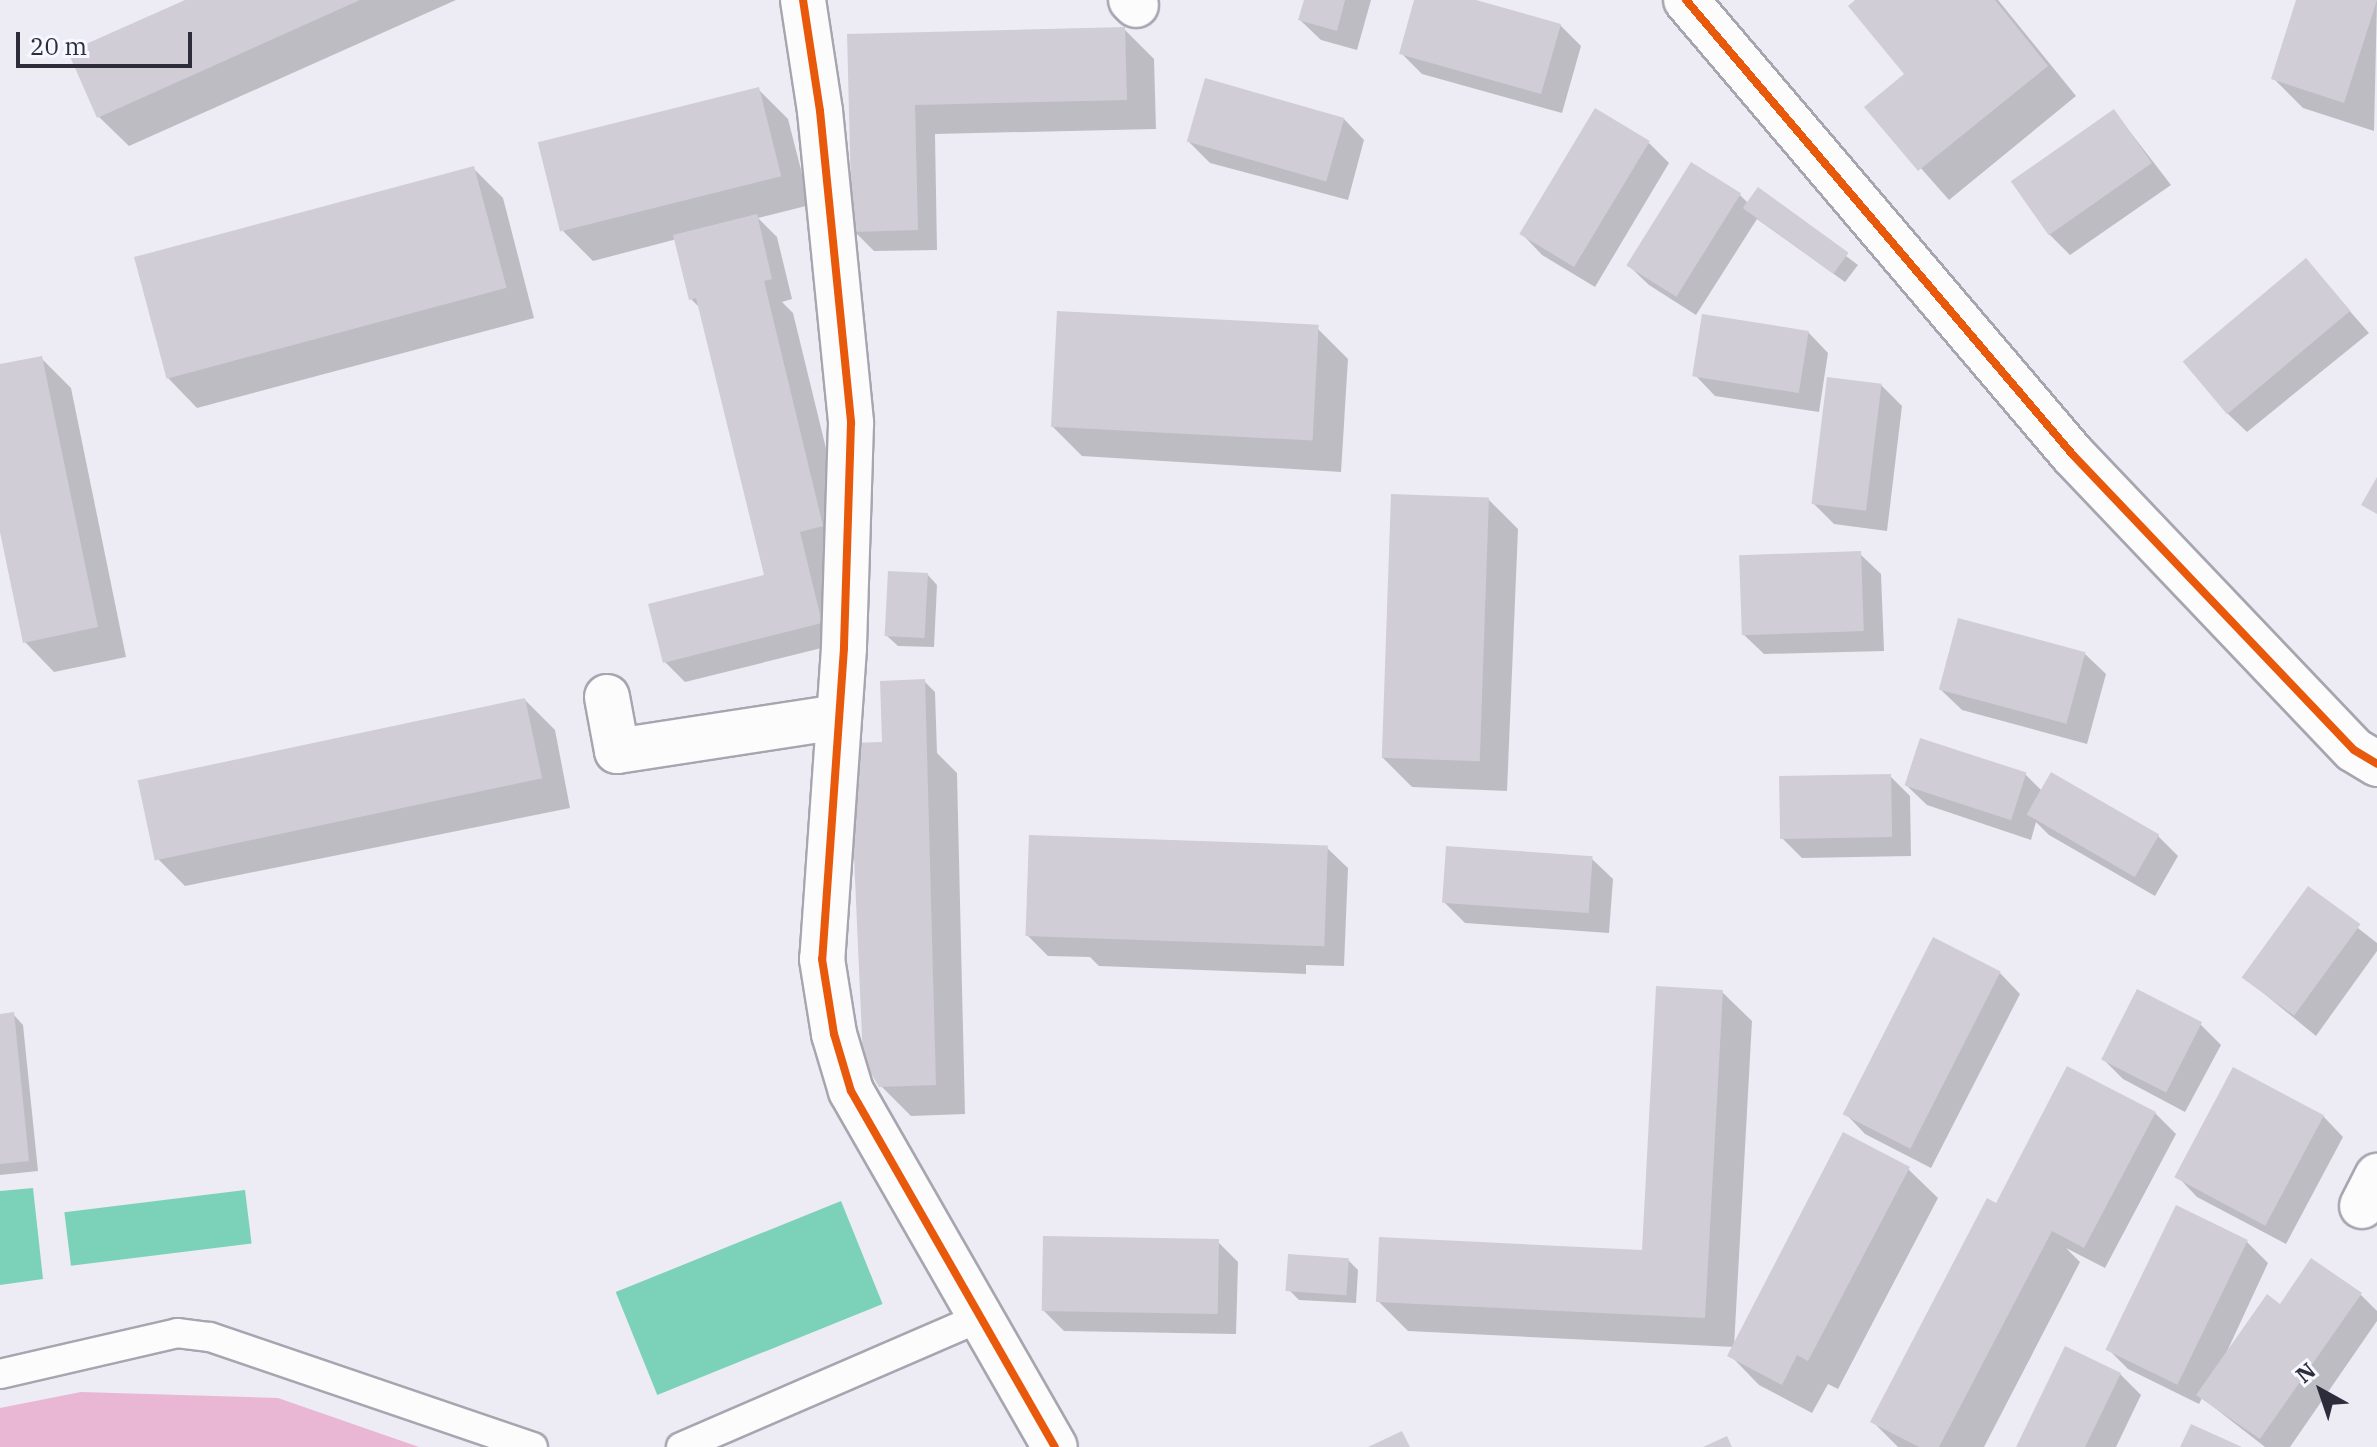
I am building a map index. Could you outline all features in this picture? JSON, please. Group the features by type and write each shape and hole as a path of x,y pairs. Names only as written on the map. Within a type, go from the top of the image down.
{"street":[{"path":"803,0 820,111 851,423 838,717 822,959 834,1034 851,1091 1055,1447"},
{"path":"1686,0 2073,455 2354,750 2377,764"},
{"path":"607,697 617,751 838,717"}],"lane":[{"path":"681,1447 981,1317"},
{"path":"0,1374 177,1333 210,1337 533,1447"}],"shaded area":[{"path":"33,1188 43,1279 0,1285 0,1191"},
{"path":"245,1190 252,1244 71,1266 64,1212"},
{"path":"841,1201 883,1304 657,1395 616,1292"},
{"path":"81,1392 278,1398 419,1447 0,1447 0,1408"}],"building":[{"path":"185,0 360,0 97,118 68,52"},
{"path":"1304,0 1345,0 1337,31 1298,20"},
{"path":"1414,0 1476,0 1561,24 1541,94 1399,54"},
{"path":"1855,0 1995,0 2048,66 1918,171 1864,107 1904,74 1848,6"},
{"path":"2296,0 2377,0 2344,103 2271,79"},
{"path":"1125,27 1127,100 915,105 918,230 852,232 847,34"},
{"path":"1205,78 1344,118 1326,181 1187,141"},
{"path":"759,87 781,176 560,231 538,142"},
{"path":"1595,108 1650,141 1574,267 1519,234"},
{"path":"2114,109 2152,163 2049,235 2011,181"},
{"path":"1691,162 1741,193 1676,297 1626,265"},
{"path":"474,166 507,288 167,379 134,257"},
{"path":"1758,187 1849,253 1833,274 1743,208"},
{"path":"757,214 772,279 764,281 823,526 800,532 822,623 663,663 648,604 764,575 696,298 689,300 673,235"},
{"path":"2306,258 2350,311 2227,414 2183,361"},
{"path":"1057,311 1319,325 1313,441 1051,427"},
{"path":"1702,314 1809,331 1799,393 1692,376"},
{"path":"42,356 98,627 23,643 0,532 0,364"},
{"path":"1827,377 1882,384 1866,511 1811,504"},
{"path":"2377,477 2377,514 2361,505"},
{"path":"1391,494 1489,497 1480,761 1382,758"},
{"path":"1861,551 1864,631 1742,635 1739,555"},
{"path":"888,571 928,573 925,638 885,636"},
{"path":"1958,618 2086,652 2066,724 1939,689"},
{"path":"925,679 936,1085 879,1087 863,1060 849,743 882,742 880,681"},
{"path":"525,698 542,778 155,861 138,780"},
{"path":"1920,738 2027,773 2011,820 1905,786"},
{"path":"2051,772 2159,835 2135,877 2026,814"},
{"path":"1891,774 1892,837 1780,839 1779,776"},
{"path":"1029,835 1328,845 1324,946 1025,936"},
{"path":"1446,846 1593,856 1589,913 1442,903"},
{"path":"2308,886 2361,924 2294,1016 2242,977"},
{"path":"1933,937 2001,972 1910,1149 1843,1114"},
{"path":"1656,986 1723,990 1705,1318 1376,1302 1379,1237 1642,1250"},
{"path":"2137,989 2202,1022 2166,1093 2101,1059"},
{"path":"14,1012 29,1161 0,1164 0,1014"},
{"path":"2067,1066 2156,1112 2084,1248 2052,1231 1939,1447 1919,1447 1870,1422 1987,1198 1996,1203"},
{"path":"2233,1067 2324,1115 2265,1226 2174,1177"},
{"path":"1843,1132 1910,1167 1808,1361 1797,1355 1782,1385 1727,1356"},
{"path":"2176,1205 2248,1240 2177,1385 2105,1350"},
{"path":"1043,1236 1219,1239 1218,1314 1042,1311"},
{"path":"1288,1254 1349,1258 1346,1295 1285,1291"},
{"path":"2311,1258 2362,1293 2260,1439 2196,1395 2267,1294 2280,1304"},
{"path":"2065,1346 2121,1373 2085,1447 2016,1447"},
{"path":"2191,1424 2242,1447 2180,1447"},
{"path":"1402,1431 1410,1447 1368,1447"},
{"path":"1727,1436 1732,1447 1703,1447"}],"cycle path":[{"path":"803,0 820,111 851,423 844,648 822,959 834,1034 851,1091 1055,1447"},
{"path":"1686,0 2073,455 2354,750 2377,764"}]}
